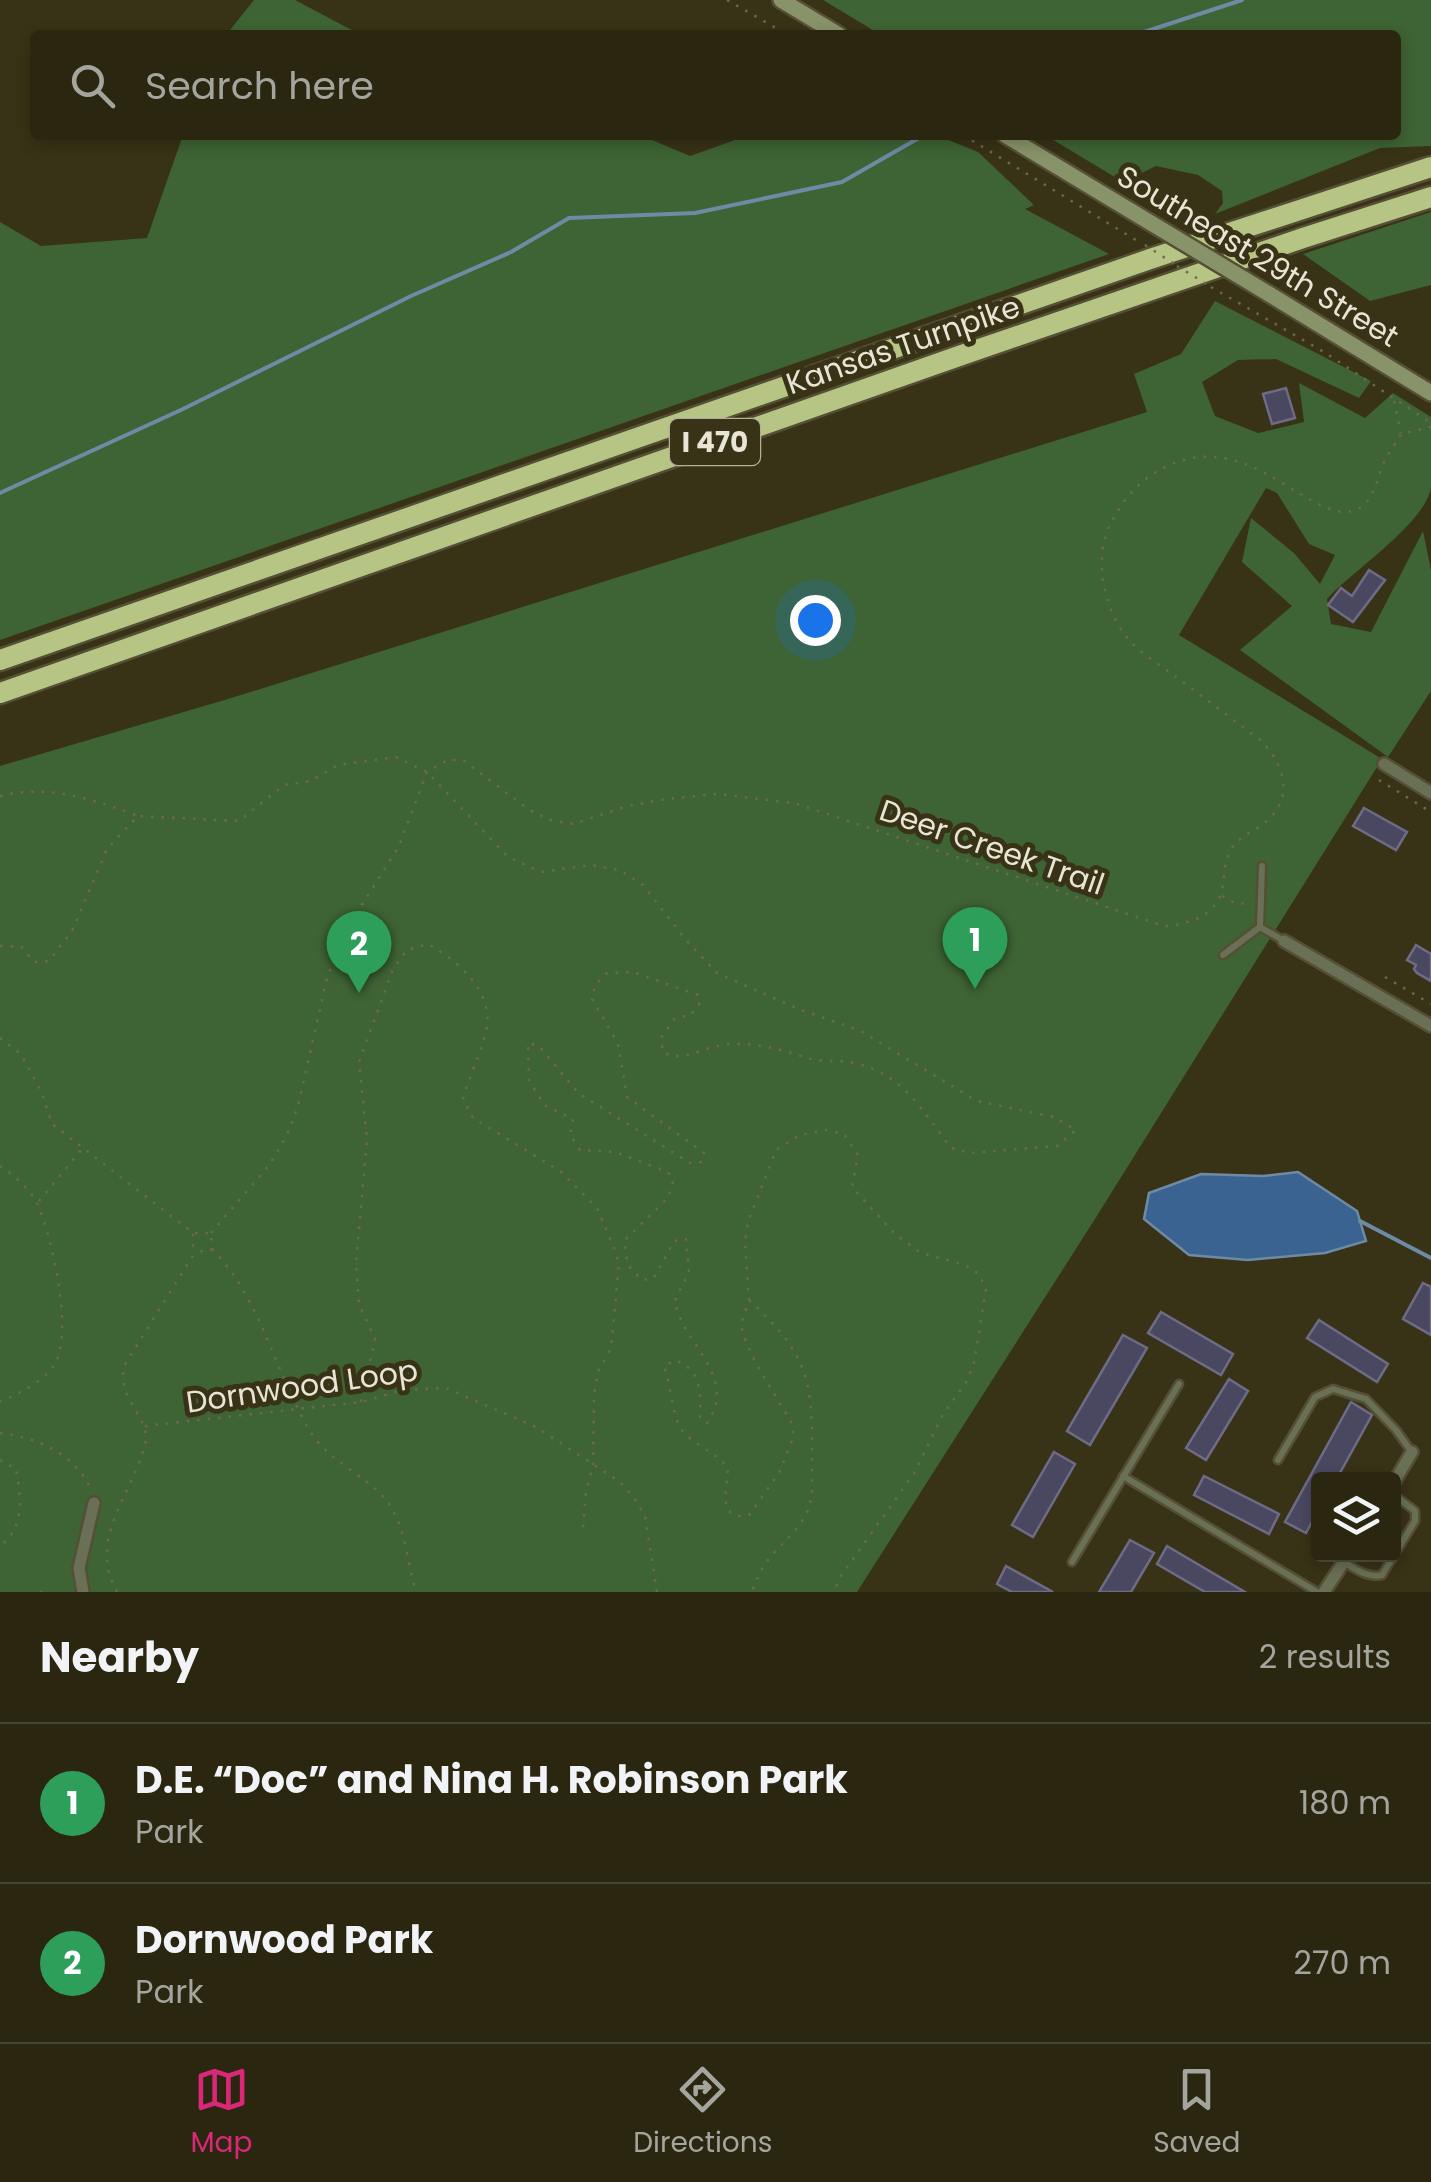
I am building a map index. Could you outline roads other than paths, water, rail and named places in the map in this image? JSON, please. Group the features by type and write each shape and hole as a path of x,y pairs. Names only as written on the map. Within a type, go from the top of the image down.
{"highway":[{"name":"Kansas Turnpike","path":"0,660 1150,258 1431,167"},
{"name":"Kansas Turnpike","path":"0,693 995,344 1431,197"}],"main road":[{"path":"782,0 832,30"},
{"name":"Southeast 29th Street","path":"1013,140 1431,393"}],"street":[{"path":"1384,764 1431,792"},
{"path":"1284,941 1431,1026"},
{"path":"1400,1472 1412,1452"},
{"path":"83,1592 79,1568 94,1503"},
{"path":"1320,1592 1343,1562"}],"lane":[{"path":"1260,927 1262,866"},
{"path":"1260,927 1284,941"},
{"path":"1223,955 1260,927"},
{"path":"1072,1562 1180,1384"},
{"path":"1278,1460 1315,1397 1333,1389 1366,1399 1412,1452"},
{"path":"1123,1476 1320,1592"},
{"path":"1401,1501 1414,1512 1415,1522 1401,1544"},
{"path":"1350,1562 1363,1574 1374,1577 1382,1575 1390,1562"}],"water":[{"path":"1298,1172 1357,1211 1366,1241 1325,1253 1248,1260 1189,1255 1144,1219 1149,1193 1201,1174 1263,1176"}],"waterway":[{"path":"1150,30 1242,0"},
{"path":"0,493 511,252 569,218 695,213 842,182 915,140"},
{"path":"1360,1221 1431,1258"}],"place":[{"name":"D.E. “Doc” and Nina H. Robinson Park","path":"975,989"},
{"name":"Dornwood Park","path":"359,993"}]}
